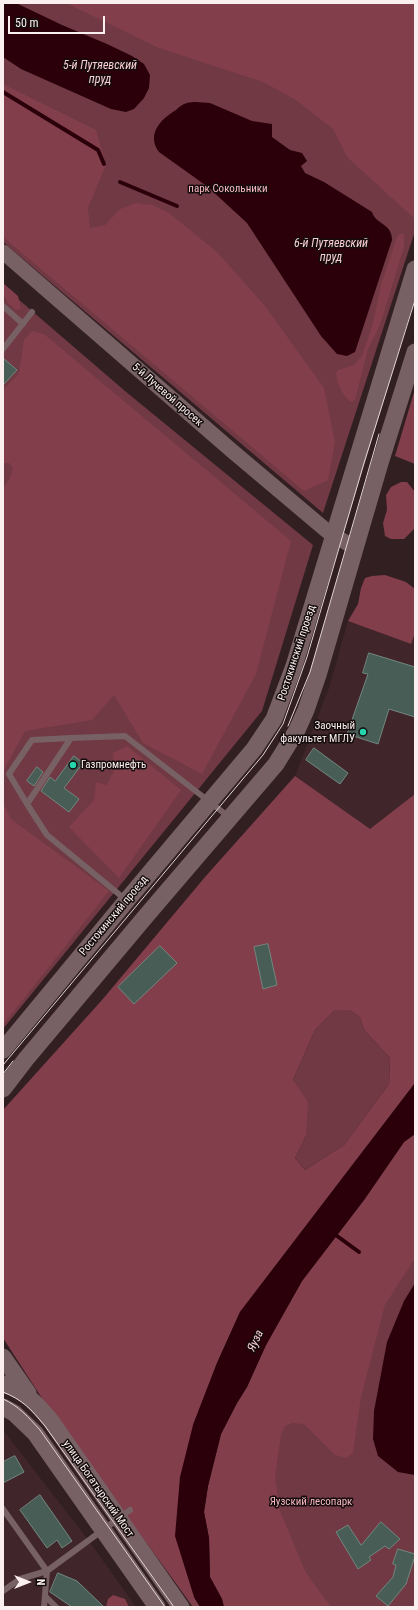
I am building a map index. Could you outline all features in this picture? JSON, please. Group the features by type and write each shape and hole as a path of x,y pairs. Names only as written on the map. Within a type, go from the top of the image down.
{"main road":[{"name":"Ростокинский проезд","path":"3,1050 126,900 254,749 274,719 294,666 415,269"},
{"path":"3,1089 26,1059 229,817 276,764 300,723 318,675 354,548 415,352"},
{"path":"3,1357 33,1400"},
{"name":"улица Богатырский Мост","path":"3,1384 20,1391 33,1400 51,1421 124,1514 181,1607"},
{"name":"улица Богатырский Мост","path":"3,1407 14,1413 35,1433 157,1607"}],"street":[{"name":"5-й Лучевой просек","path":"3,252 231,450 333,535 354,548"}],"lane":[{"path":"3,306 23,324"},
{"path":"3,349 32,312"},
{"path":"126,900 47,835 9,774 32,740 125,736 229,817"},
{"path":"27,804 71,738"},
{"path":"3,1509 47,1571 44,1607"},
{"path":"3,1591 20,1578 47,1571 124,1514"},
{"path":"46,1597 56,1607"}],"shaded area":[{"path":"66,3 415,3 415,219 347,157 333,129 296,100 263,82 159,48"},
{"path":"3,84 96,130 106,165 88,208 90,228 105,225 120,209 136,203 153,205 169,213 217,252 265,306 324,388 335,442 328,480 304,491 3,237"},
{"path":"400,234 404,234 404,247 380,325 368,349 355,400 351,402 340,389 336,373 338,370 354,365 362,356 373,323 381,285 397,237"},
{"path":"3,283 18,296 21,309 16,310 7,302 3,295"},
{"path":"32,331 44,334 291,541 256,674 202,774 143,743 114,695 92,720 25,731 3,772 3,488 10,478 12,466 9,463 3,463 3,390 19,373 24,340"},
{"path":"415,389 415,464 395,456"},
{"path":"401,482 407,482 415,492 415,528 404,539 391,539 385,536 383,523 387,510 386,495 391,487"},
{"path":"385,575 406,582 415,589 415,633 411,644 348,621 358,604 361,588 365,578"},
{"name":"Заочный факультет МГЛУ","path":"348,621 411,644 415,633 415,794 370,830 295,776 329,688"},
{"path":"127,746 181,790 119,878 69,827 94,800 96,782 107,785 114,770 113,753"},
{"path":"295,776 370,829 415,794 415,1083 240,1312 217,1363 193,1425 194,1597 200,1607 193,1607 47,1406 3,1338 3,1110 102,1000 205,877","holes":["335,1010 349,1010 360,1017 364,1030 390,1058 389,1084 344,1145 305,1170 295,1158 306,1136 308,1102 293,1080 315,1030"]},
{"path":"3,802 11,819 109,891 3,1025"},
{"path":"415,1134 415,1258 385,1305 361,1397 353,1453 346,1458 335,1455 304,1424 292,1423 285,1426 281,1435 275,1477 280,1511 306,1573 331,1607 224,1607 222,1599 210,1577 209,1538 204,1512 208,1486 221,1434 247,1387 266,1345 302,1281 364,1200 404,1142"},
{"path":"3,1430 89,1541 136,1607 3,1607"},
{"path":"113,1595 125,1599 129,1607 106,1607 108,1599"}],"green space":[{"name":"парк Сокольники","path":"3,3 415,3 415,231 323,513 3,242"},
{"path":"3,286 125,391 313,545 262,711 3,1029"},
{"path":"335,1010 349,1010 360,1017 364,1030 390,1058 389,1084 344,1145 305,1170 295,1158 306,1136 293,1080 315,1030"},
{"name":"Яузский лесопарк","path":"415,1134 415,1607 224,1607 208,1486"}],"water":[{"name":"5-й Путяевский пруд","path":"3,3 16,3 107,44 132,56 144,64 150,75 149,88 144,98 134,109 126,112 111,109 21,69 3,57"},
{"name":"6-й Путяевский пруд","path":"189,102 210,103 252,121 272,124 272,137 290,150 302,153 307,161 301,166 305,173 324,182 372,212 374,216 389,230 392,240 355,352 347,356 337,354 321,336 247,223 208,187 159,152 155,145 154,139 157,128 161,122 183,105"},
{"name":"Яуза","path":"415,1083 415,1134 404,1142 364,1200 302,1281 266,1345 247,1387 221,1434 208,1486 204,1512 209,1538 210,1577 222,1599 224,1607 200,1607 194,1597 175,1536 180,1477 193,1425 217,1363 240,1312"},
{"path":"415,1283 415,1475 398,1472 378,1456 373,1439 374,1411 387,1342 404,1301"}],"building":[{"path":"3,358 17,370 3,385"},
{"path":"369,653 415,667 415,717 389,709 378,744 347,734 368,674 363,673"},
{"path":"314,748 348,773 340,784 306,760"},
{"path":"74,756 83,763 64,788 79,799 69,812 41,791 50,777 55,781"},
{"path":"37,767 43,772 34,786 27,781"},
{"path":"268,944 277,985 263,989 254,947"},
{"path":"160,946 177,963 134,1004 118,987"},
{"path":"15,1456 24,1472 3,1483 3,1462"},
{"path":"40,1495 72,1541 62,1548 57,1540 47,1548 20,1510"},
{"path":"381,1522 400,1539 389,1549 385,1546 369,1557 371,1560 358,1569 336,1532 348,1525 361,1545"},
{"path":"398,1549 415,1554 415,1556 406,1584 388,1606 376,1596 393,1577 396,1565 393,1564"},
{"path":"58,1573 77,1581 104,1607 72,1607 50,1592"}],"waterway":[{"path":"3,92 98,150 104,164"},
{"path":"120,182 177,206"},
{"path":"333,1233 359,1252"}],"tram line":[{"path":"3,1065 263,755 283,724 307,657 364,463 415,300"},
{"path":"288,726 310,672 379,434"},
{"path":"3,1074 13,1061"},
{"path":"3,1392 16,1398 26,1406 45,1426 174,1607"},
{"path":"3,1399 19,1408 40,1430 165,1607"}],"place":[{"name":"Заочный факультет МГЛУ","path":"363,732"},
{"name":"Газпромнефть","path":"73,765"}]}
